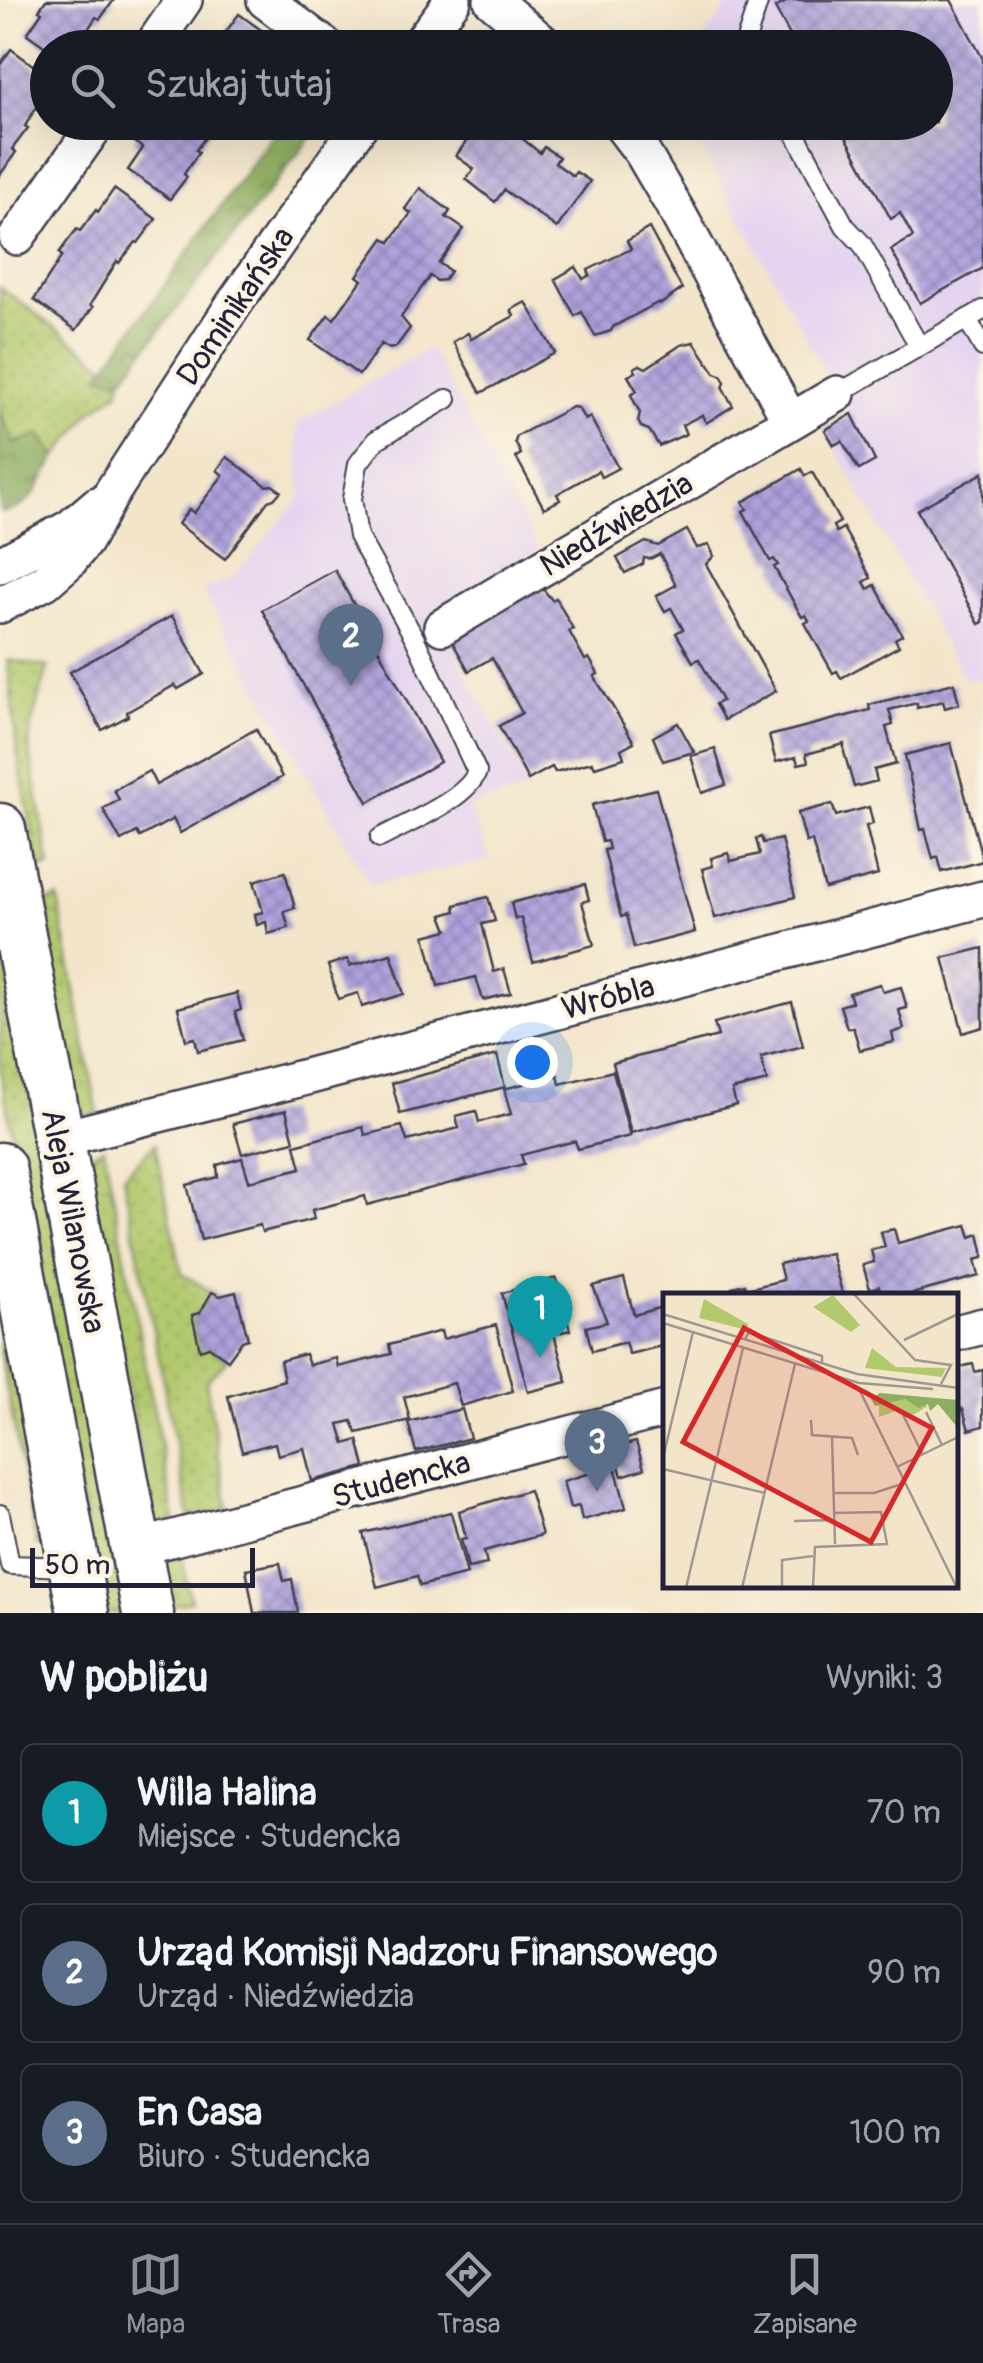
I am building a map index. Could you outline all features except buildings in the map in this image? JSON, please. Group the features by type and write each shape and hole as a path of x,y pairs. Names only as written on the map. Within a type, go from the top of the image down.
{"main road":[{"name":"Aleja Wilanowska","path":"0,829 148,1613"},
{"name":"Aleja Wilanowska","path":"0,1168 78,1590"}],"street":[{"path":"163,30 184,0"},
{"path":"265,0 304,30"},
{"path":"431,30 454,0"},
{"path":"492,0 528,30"},
{"path":"17,237 85,140"},
{"name":"Dominikańska","path":"0,632 14,598 69,560 234,304 349,140"},
{"path":"633,140 676,210 790,420"},
{"name":"Niedźwiedzia","path":"428,633 837,394"},
{"name":"Dominikańska","path":"4,561 70,528 112,491"},
{"name":"Wróbla","path":"59,1138 983,899"},
{"path":"958,1332 983,1326"},
{"name":"Studencka","path":"136,1548 663,1410"}],"lane":[{"path":"749,30 759,0"},
{"path":"799,140 919,346"},
{"path":"837,394 975,315 983,346"},
{"path":"380,838 450,800 472,784 477,772 428,633 358,536 352,499 358,464 376,440 447,399"},
{"path":"0,1514 10,1565 78,1590"}],"shaded area":[{"path":"732,0 983,0 983,679 965,680 825,430 849,415 697,140 953,140 953,30 710,30"},
{"path":"430,348 539,550 432,611 529,789 468,807 490,860 370,884 203,591 235,576 301,497 297,423"}],"green space":[{"path":"269,140 309,140 122,379 99,376"},
{"path":"0,287 106,366 100,376 122,379 119,391 91,412 56,458 40,434 14,444 0,412"},
{"path":"0,412 14,444 40,434 56,458 27,501 0,512"},
{"path":"8,660 48,667 29,746 50,866 42,868 38,864 17,751"},
{"path":"58,898 98,1115 84,1115 72,1103 46,902"},
{"path":"0,932 128,1613 102,1613 0,1071"},
{"path":"155,1144 182,1274 212,1292 200,1313 192,1316 200,1349 209,1347 228,1360 206,1381 228,1509 190,1518 123,1176"},
{"path":"104,1147 175,1521 162,1524 152,1516 85,1161"},
{"path":"0,1282 45,1539 37,1545 0,1353"},
{"path":"181,1554 191,1601 169,1606 162,1563"}],"place":[{"name":"Urząd Komisji Nadzoru Finansowego","path":"351,686"},
{"name":"Willa Halina","path":"540,1358"},
{"name":"En Casa","path":"597,1492"}]}
